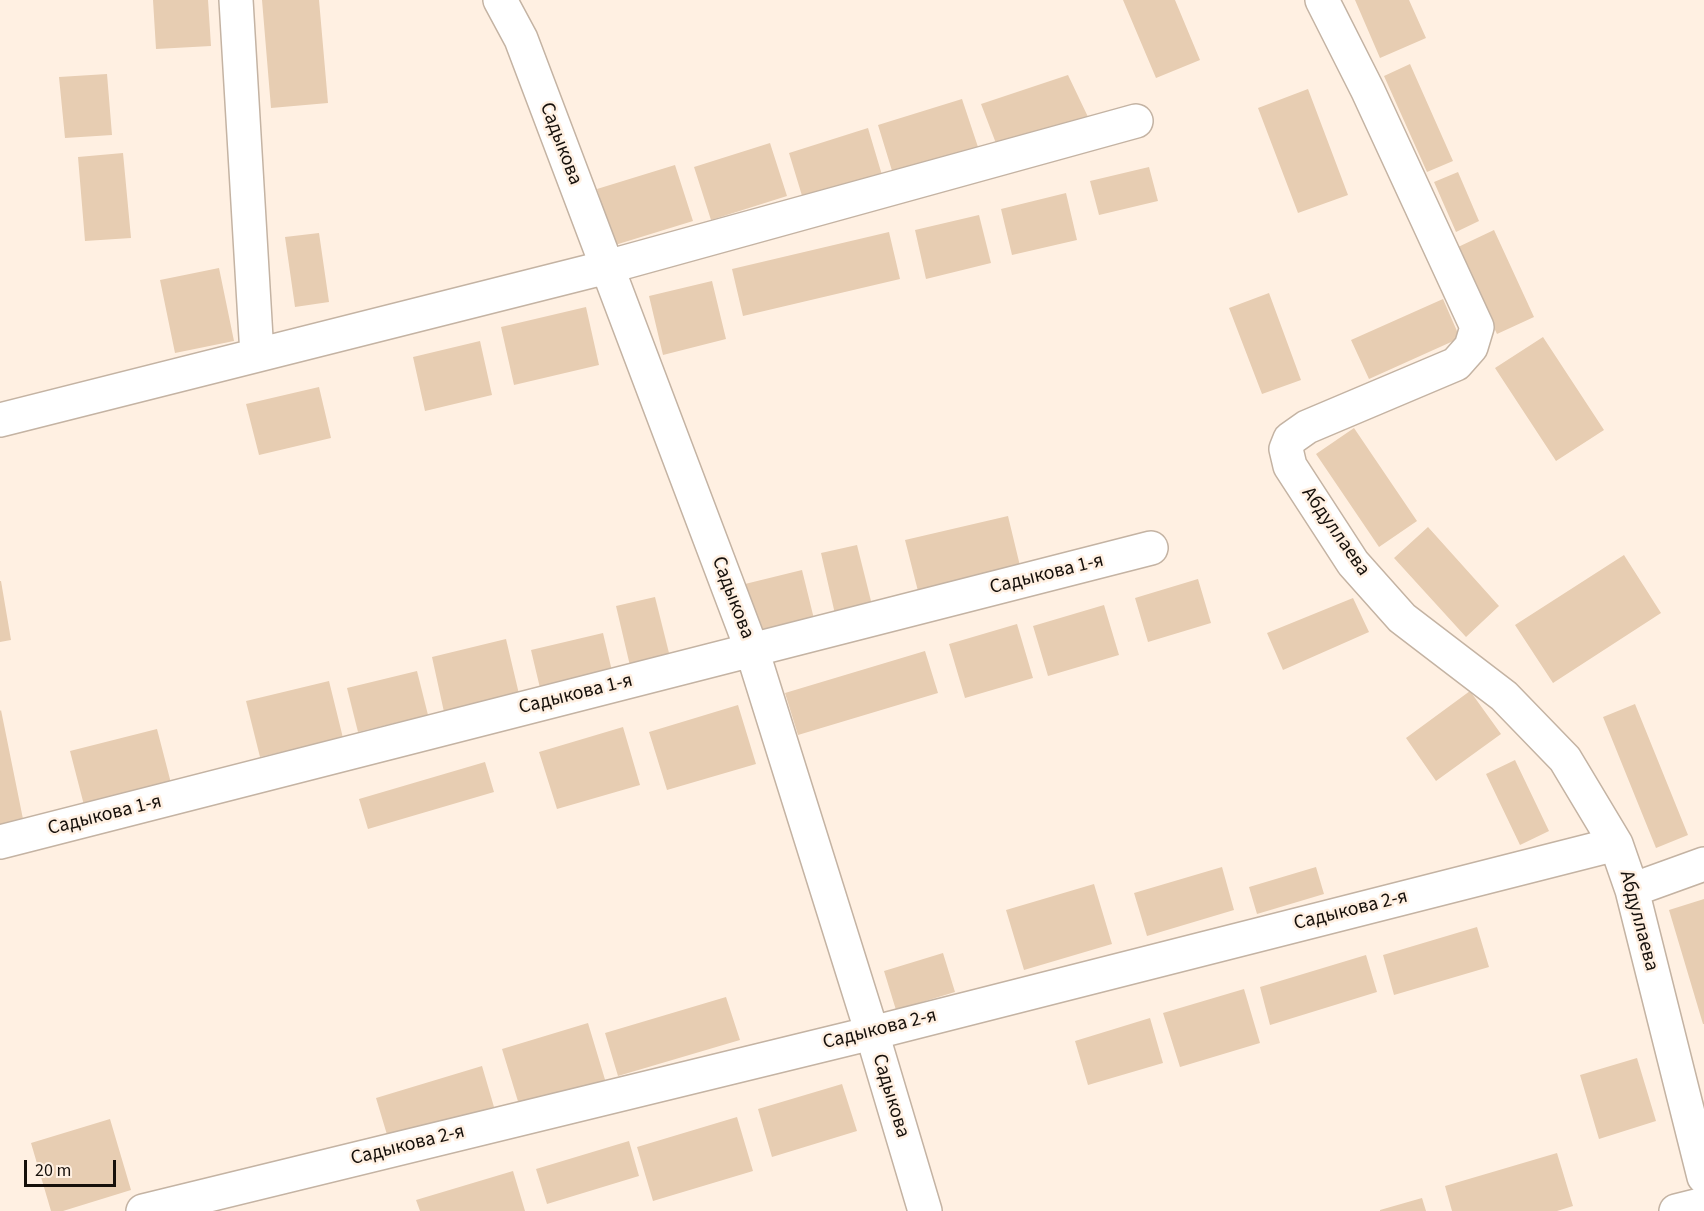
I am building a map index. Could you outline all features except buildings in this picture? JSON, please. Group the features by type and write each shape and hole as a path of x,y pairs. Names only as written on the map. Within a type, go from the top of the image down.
{"street":[{"path":"236,0 257,356"},
{"name":"Садыкова","path":"500,0 520,39 752,650 872,1033 925,1211"},
{"name":"Абдуллаева","path":"1322,0 1368,91 1477,327 1471,347 1456,364 1307,427 1290,439 1286,449 1290,466 1353,563 1402,618 1504,696 1564,759 1616,844 1632,890 1704,1178"},
{"path":"0,420 607,267 1136,121"},
{"name":"Садыкова 1-я","path":"0,842 1151,548"},
{"name":"Садыкова 2-я","path":"142,1211 872,1033 1616,844"},
{"path":"1632,890 1704,864"},
{"path":"1676,1211 1704,1204"}]}
